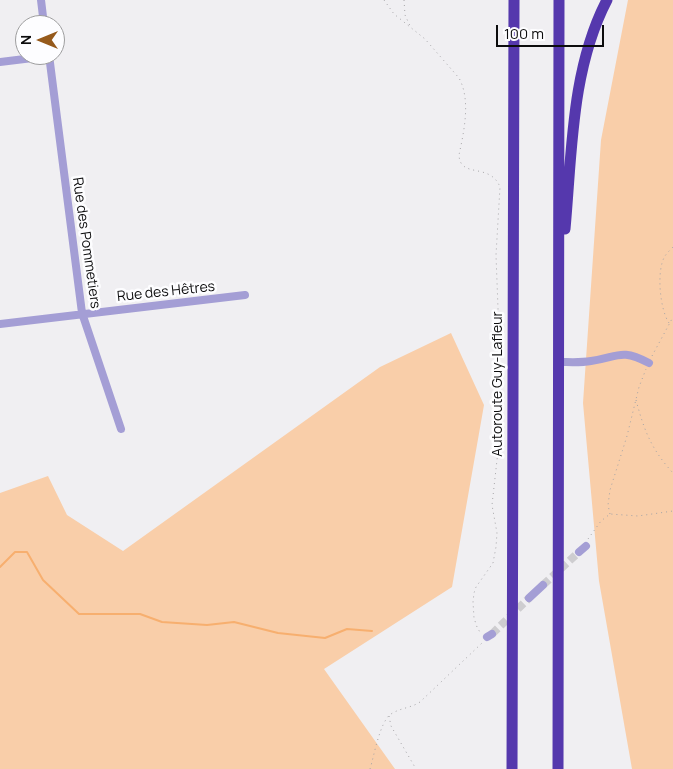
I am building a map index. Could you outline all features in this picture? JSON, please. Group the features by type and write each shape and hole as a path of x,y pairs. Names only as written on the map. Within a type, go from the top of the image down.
{"highway":[{"name":"Autoroute Guy-Lafleur","path":"512,769 514,0"},
{"path":"558,769 559,0"},
{"path":"559,305 579,89 591,39 607,0"}],"street":[{"path":"41,0 43,15"},
{"path":"0,62 15,60"},
{"name":"Rue des Pommetiers","path":"50,65 82,314 121,429"},
{"name":"Rue des Hêtres","path":"0,324 245,295"},
{"path":"559,362 585,362 612,355 627,354 648,363"},
{"path":"578,552 586,546"},
{"path":"530,598 543,585"}],"path":[{"path":"370,769 382,726 389,715 420,702 475,651 489,635 479,632 473,602 476,587 493,563 496,547 497,533 492,505 499,442 501,388 496,256 500,187 491,175 465,168 460,162 459,155 465,110 462,85 459,78 425,39 394,14 384,0"},
{"path":"404,0 405,15 410,28"},
{"path":"669,324 664,313 660,272 665,256 673,248"},
{"path":"610,514 608,505 610,490 627,436 636,399 648,363 673,317"},
{"path":"636,399 647,436 673,473"},
{"path":"586,546 593,530 610,514 638,516 673,511"},
{"path":"389,715 391,726 416,769"}],"shaded area":[{"path":"628,0 673,0 673,769 632,769 599,581 583,403 601,140"},
{"path":"451,333 484,405 452,587 324,669 395,769 0,769 0,493 48,476 67,515 123,551 380,367"}],"waterway":[{"path":"0,567 15,552 27,552 43,580 79,614 140,614 162,622 207,625 234,622 278,633 325,638 347,629 372,631"}],"tunnel":[{"path":"543,585 579,552"},
{"path":"492,634 529,598"}]}
